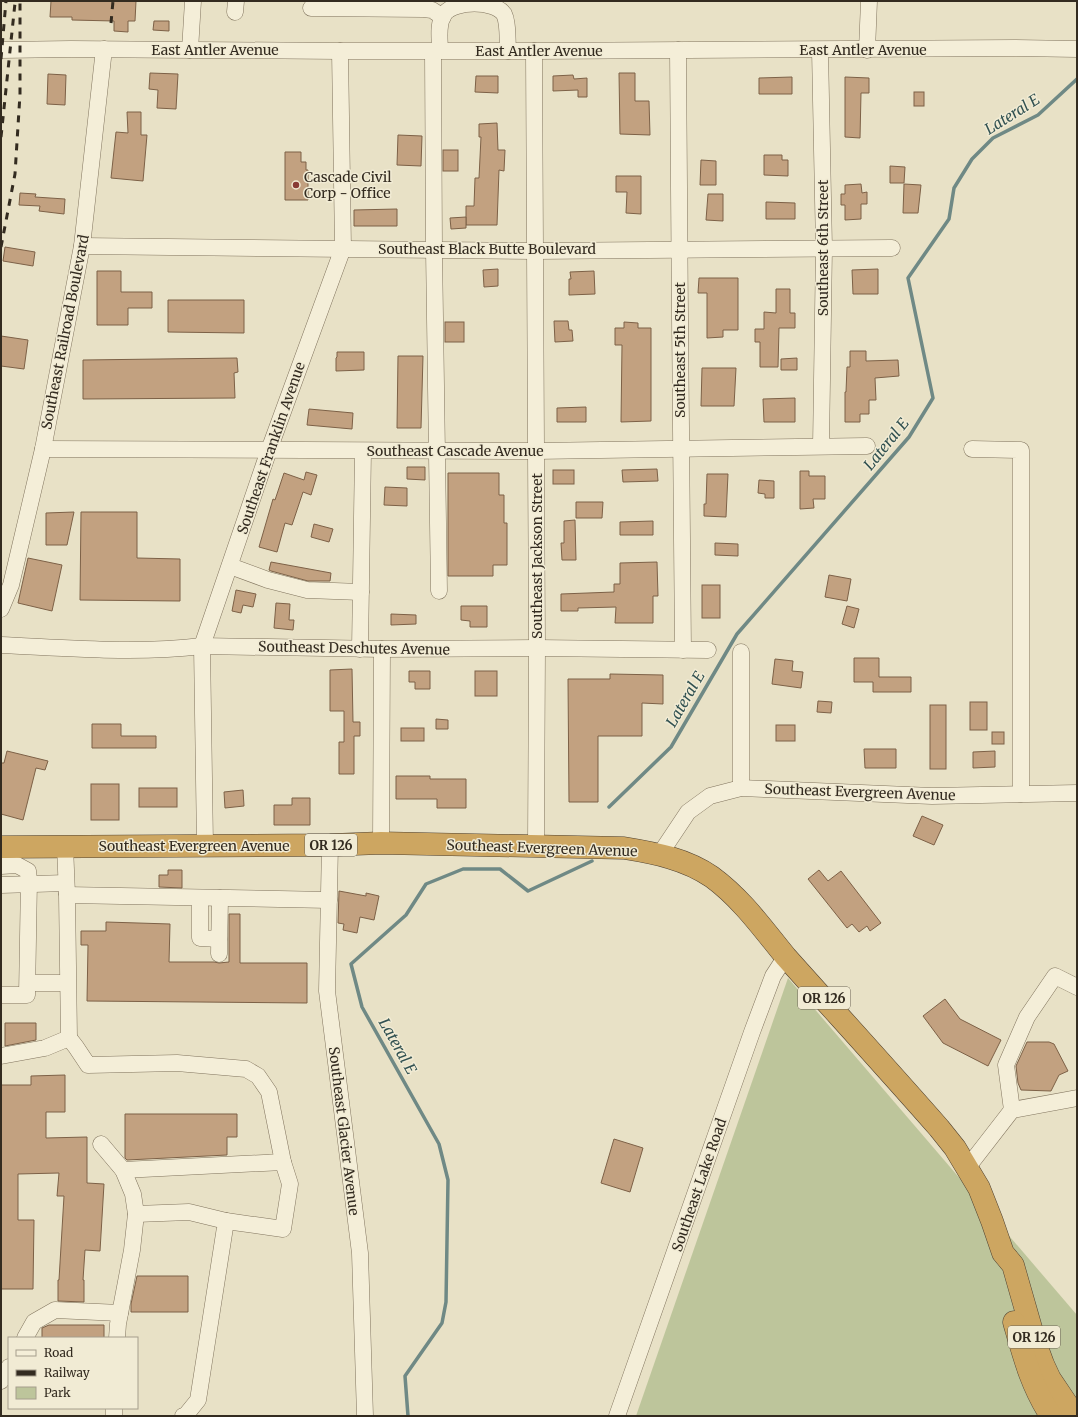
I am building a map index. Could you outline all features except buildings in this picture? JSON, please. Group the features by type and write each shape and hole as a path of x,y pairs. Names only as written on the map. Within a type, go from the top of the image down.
{"highway":[{"name":"Southeast Evergreen Avenue","path":"1,847 330,845 381,843 624,848 660,854"},
{"name":"OR 126","path":"660,854 694,867 712,877 734,896 955,1148 979,1188 1003,1253 1013,1265 1035,1342 1050,1379 1075,1416"},
{"name":"OR 126","path":"1003,1253 1000,1268 1027,1367 1037,1392 1052,1416"}],"street":[{"path":"190,50 193,1"},
{"path":"439,591 434,250 436,51 443,17 450,8 469,1 484,1 500,4 506,19 508,51"},
{"path":"867,50 870,1"},
{"path":"311,8 335,5 424,9 432,10 443,17"},
{"name":"East Antler Avenue","path":"1,50 534,51 1015,48 1077,50"},
{"name":"Southeast Railroad Boulevard","path":"1,609 11,585 43,449 82,246 104,49"},
{"name":"Southeast 5th Street","path":"678,50 680,448 683,650"},
{"name":"Southeast 6th Street","path":"820,50 824,248 822,446"},
{"name":"Southeast Franklin Avenue","path":"205,845 202,646 269,450 343,248 340,51"},
{"name":"Southeast Jackson Street","path":"534,51 537,648 536,846"},
{"name":"Southeast Black Butte Boulevard","path":"82,246 535,251 892,248"},
{"name":"Southeast Cascade Avenue","path":"43,449 536,451 867,446"},
{"path":"972,449 1021,450 1022,794"},
{"path":"360,649 363,451"},
{"path":"230,566 268,580 307,590 361,592"},
{"name":"Southeast Deschutes Avenue","path":"1,645 114,649 182,648 202,646 360,649 537,648 708,650"},
{"path":"381,843 382,649"},
{"path":"741,652 741,788"},
{"name":"Southeast Evergreen Avenue","path":"660,854 688,812 710,796 741,788 932,796 1077,793"},
{"name":"Southeast Glacier Avenue","path":"330,845 327,991 360,1253 365,1416"},
{"path":"65,846 68,1038 88,1065 177,1063 246,1069 258,1076 269,1092 283,1162 290,1184 284,1229 226,1221 189,1212 136,1214"},
{"path":"1,866 17,865 28,871 29,882 28,995 1,995"},
{"path":"1,880 29,882 66,889 200,898 329,900"},
{"path":"1,885 29,882"},
{"path":"200,898 200,938 219,946 220,898"},
{"name":"Southeast Lake Road","path":"617,1416 752,1032 773,976 786,956"},
{"path":"1012,1110 1006,1065 1027,1017 1055,976 1077,987"},
{"path":"28,983 67,983"},
{"path":"1,1056 45,1048 68,1038"},
{"path":"966,1168 1012,1110 1077,1098"},
{"path":"101,1144 123,1170 133,1194 136,1214 132,1250 120,1313 118,1337"},
{"path":"123,1170 283,1162"},
{"path":"183,1416 185,1416 198,1400 226,1221"},
{"path":"26,1337 34,1322 55,1310 120,1313"},
{"path":"1,1381 8,1369"}],"green space":[{"path":"788,978 1077,1315 1077,1416 636,1416"}],"waterway":[{"name":"Lateral E","path":"609,807 671,747 737,634 909,437 933,398 908,278 949,219 954,188 972,159 993,138 1038,115 1077,79"},
{"name":"Lateral E","path":"408,1416 405,1376 442,1323 446,1302 448,1180 439,1144 362,1007 351,964 406,915 426,884 463,869 500,869 528,891 592,861"}],"railway":[{"path":"1,59 6,1"},
{"path":"1,247 15,174 20,94 20,1"},
{"path":"111,23 113,1"},
{"path":"1,137 15,3"}],"place":[{"name":"Cascade Civil Corp - Office","path":"296,185"}]}
